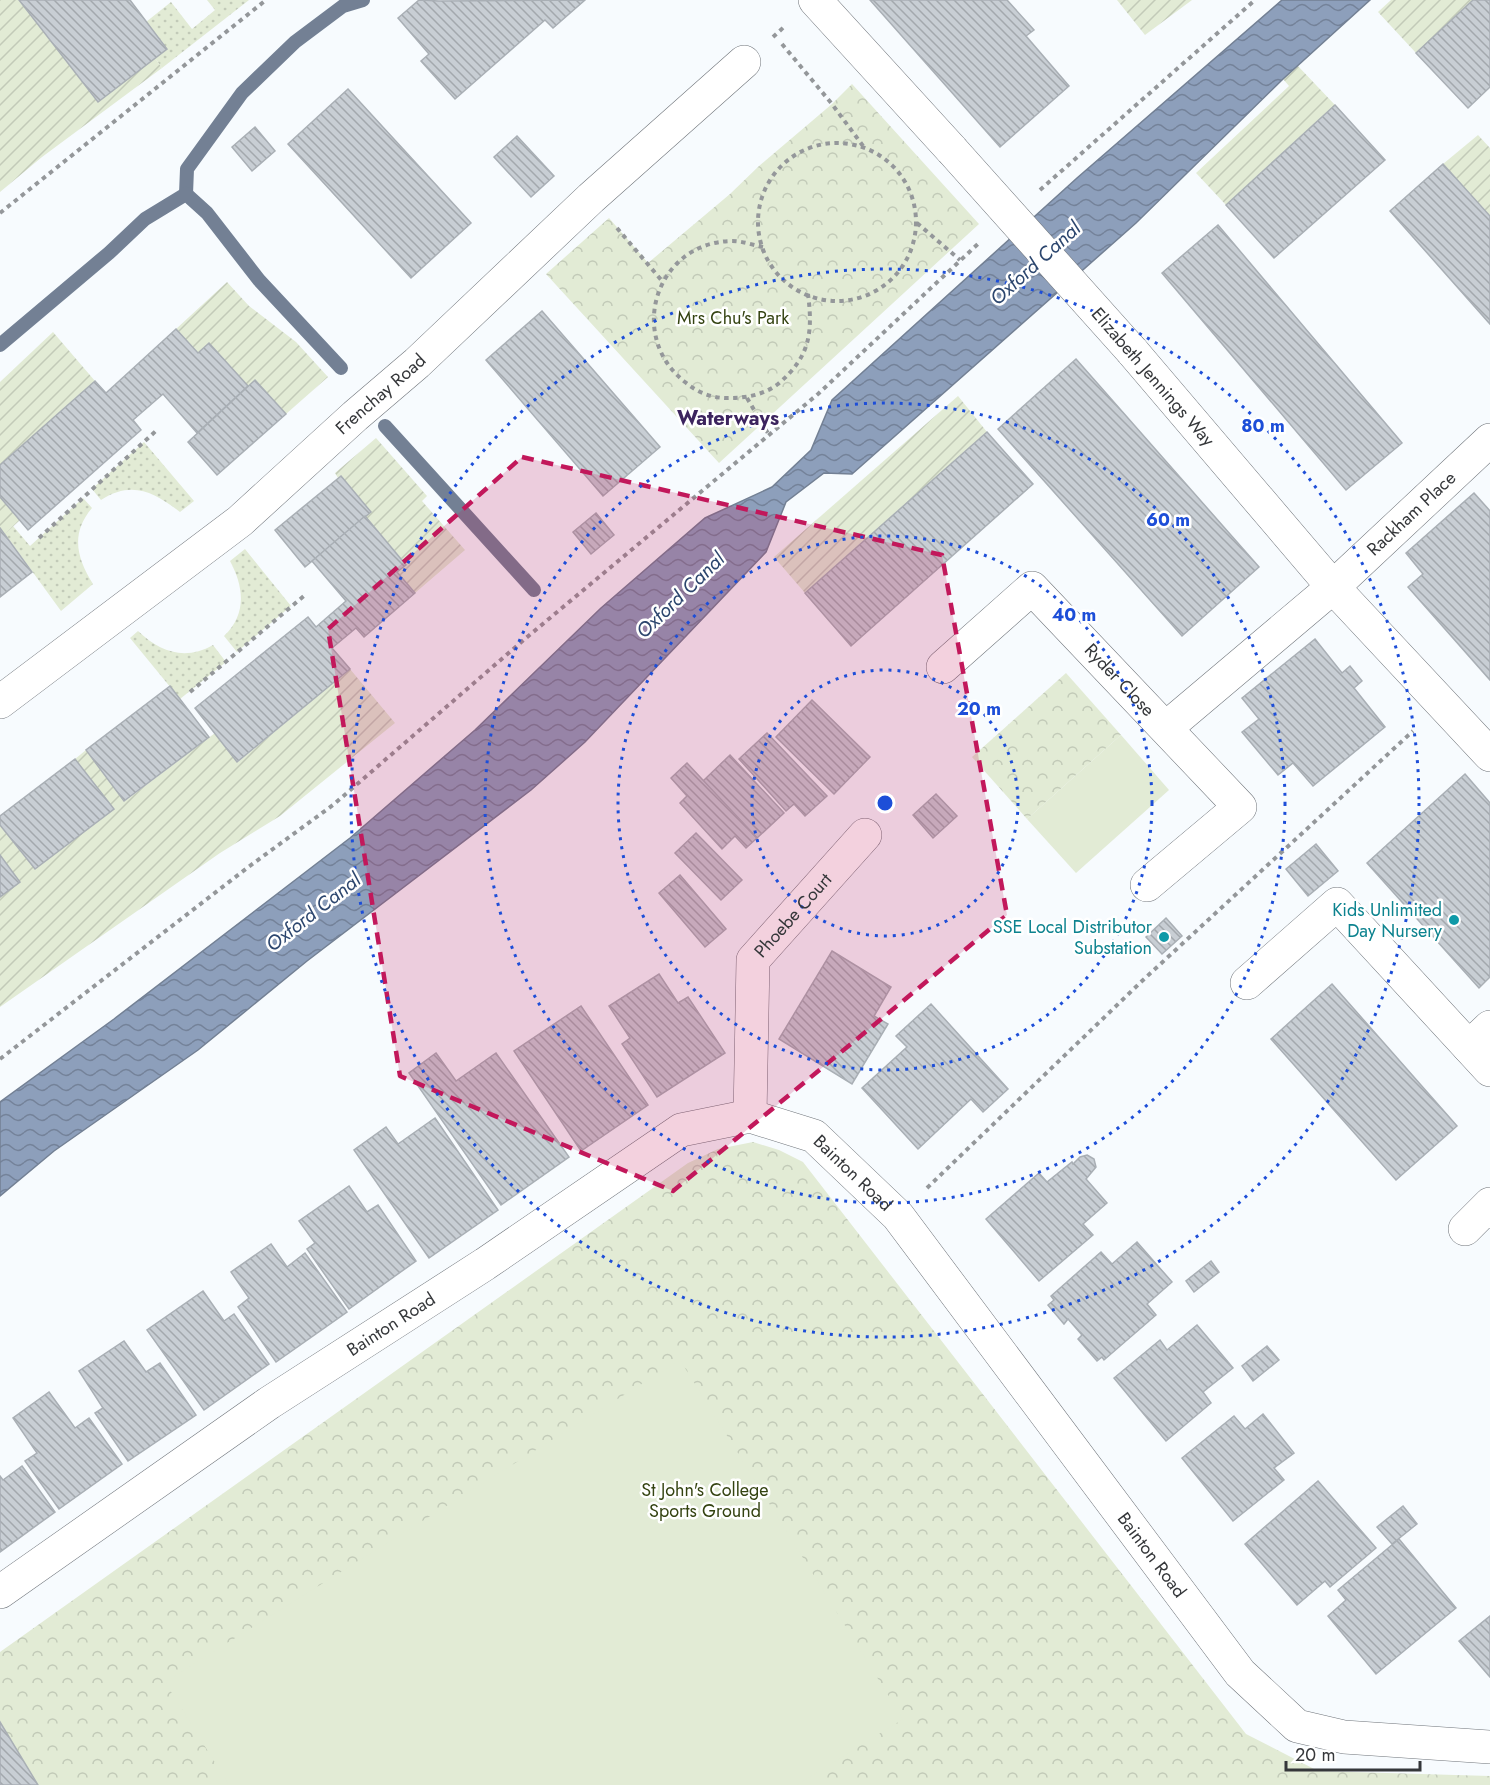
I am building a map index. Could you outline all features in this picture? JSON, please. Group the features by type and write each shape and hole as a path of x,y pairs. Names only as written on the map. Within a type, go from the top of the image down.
{"street":[{"name":"Elizabeth Jennings Way","path":"815,0 1132,351 1333,587 1490,755"},
{"name":"Frenchay Road","path":"0,702 240,521 417,363 591,198 744,62"},
{"name":"Rackham Place","path":"1333,587 1490,440"},
{"name":"Ryder Close","path":"1166,728 1333,587"},
{"name":"Ryder Close","path":"943,667 1032,588 1240,807 1147,885"},
{"name":"Phoebe Court","path":"750,1116 753,960 865,835"},
{"path":"1247,983 1337,904 1483,1048"},
{"name":"Bainton Road","path":"0,1592 269,1403 485,1264 681,1130 750,1116 814,1136 898,1216 1240,1673 1297,1726 1344,1737 1490,1747"},
{"path":"1465,1229 1490,1204"}],"path":[{"path":"0,213 266,0"},
{"path":"744,62 815,0"},
{"path":"1038,192 1255,0"},
{"path":"775,35 864,147"},
{"path":"837,142 864,147 885,158 902,176 913,198 916,222 912,249 898,273 877,290 852,300 825,300 799,291 778,274 764,252 758,227 761,201 771,177 789,158 812,146 837,142"},
{"path":"591,198 664,282"},
{"path":"916,222 960,260"},
{"path":"0,1059 247,868 333,805 526,638 818,394 986,237"},
{"path":"763,247 732,241 706,245 684,256 666,275 655,299 653,325 659,351 673,373 694,390 719,399 747,398 772,388 793,371 806,347 811,321 808,294"},
{"path":"747,398 770,435"},
{"path":"39,538 158,429"},
{"path":"190,692 305,595"},
{"path":"898,1216 1142,981 1441,703"}],"highlighted area":[{"path":"522,457 942,555 1007,915 673,1191 400,1076 328,629"}],"green space":[{"path":"0,0 19,0 98,102 155,58 162,68 42,157 0,192"},
{"path":"207,0 249,0 162,68 155,58 167,49 146,22 171,2 192,29 215,10"},
{"path":"1117,0 1192,0 1145,35"},
{"path":"1391,0 1473,0 1416,53 1378,12"},
{"path":"1297,65 1335,105 1226,205 1196,173 1289,86 1283,79"},
{"name":"Mrs Chu's Park","path":"852,84 979,224 719,463 546,274 609,218 648,263 730,194"},
{"path":"1478,135 1490,148 1490,216 1443,164"},
{"path":"227,282 249,306 296,342 328,377 286,414 255,380 248,386 209,344 198,353 176,329"},
{"path":"53,332 95,381 0,465 0,382"},
{"path":"958,396 987,432 805,593 774,557"},
{"path":"376,438 427,496 422,501 465,550 415,593 397,572 406,564 365,516 370,511 341,476 338,478 335,473"},
{"path":"144,442 194,501 180,512 152,494 142,491 123,491 101,500 92,489"},
{"path":"0,497 20,520 5,534 0,528"},
{"path":"83,498 92,508 81,527 78,546 83,565 93,584 61,611 5,534 13,526 30,546"},
{"path":"245,549 291,606 237,652 224,636 237,619 241,600 238,581 230,561"},
{"path":"138,631 155,644 173,652 193,653 213,645 226,662 180,699 130,638"},
{"path":"350,669 395,723 280,816 220,853 0,1007 0,825 35,869 114,809 75,759 86,750 125,801 215,733 238,762"},
{"path":"1066,673 1121,735 1027,819 972,757"},
{"path":"1121,735 1169,790 1076,873 1027,819"},
{"name":"St John's College Sports Ground","path":"753,1142 779,1150 803,1162 1246,1734 1318,1771 1490,1776 1490,1785 35,1785 0,1729 0,1652 688,1163 718,1149"},
{"path":"680,1360 903,1719 797,1785 229,1785 165,1682"}],"water":[{"name":"Oxford Canal","path":"1282,0 1370,0 1283,79 1136,223 852,474 824,473 786,502 766,552 585,742 531,790 307,961 198,1050 54,1151 0,1196 0,1102 114,1019 350,838 475,730 601,608 705,518 772,487 811,450 832,400 1077,178"}],"building":[{"path":"19,0 130,0 167,49 98,102"},
{"path":"419,0 585,0 553,28 545,20 455,99 421,61 429,54 398,18"},
{"path":"870,0 1007,0 1034,30 1026,36 1069,86 1000,147"},
{"path":"1473,0 1490,0 1490,87 1468,108 1416,53"},
{"path":"348,89 471,223 411,278 288,144"},
{"path":"1335,105 1385,160 1274,258 1226,205"},
{"path":"255,127 275,151 252,171 232,147"},
{"path":"517,136 554,176 531,197 494,157"},
{"path":"1443,164 1490,216 1490,324 1390,211"},
{"path":"1218,225 1402,443 1346,490 1162,273"},
{"path":"542,311 660,447 603,496 486,360"},
{"path":"176,329 198,353 209,343 248,386 197,433 163,394 133,420 141,430 28,530 0,497 0,465 95,381 106,393"},
{"path":"1076,359 1259,567 1182,636 998,429"},
{"path":"255,380 286,414 217,475 188,442"},
{"path":"987,432 1033,484 851,646 805,593"},
{"path":"341,476 371,512 305,567 275,530"},
{"path":"1474,493 1490,511 1490,680 1408,587 1423,574 1406,553"},
{"path":"596,513 614,535 591,554 573,532"},
{"path":"365,516 406,565 397,572 415,593 364,637 356,628 332,648 350,669 237,762 195,708 308,617 316,627 346,601 312,561"},
{"path":"0,528 32,572 0,597"},
{"path":"1315,639 1342,673 1350,666 1362,681 1354,688 1385,727 1313,786 1293,763 1278,775 1242,732 1259,719 1242,698"},
{"path":"170,686 209,737 124,801 86,750"},
{"path":"812,700 870,757 834,794 776,737"},
{"path":"767,733 827,796 805,816 794,804 786,811 739,759"},
{"path":"730,755 784,813 757,838 703,781"},
{"path":"75,759 114,809 35,869 0,825 0,816"},
{"path":"687,763 757,838 746,848 735,836 722,849 680,803 687,796 671,778"},
{"name":"Kids Unlimited Day Nursery","path":"1465,774 1490,803 1490,977 1479,988 1367,863"},
{"path":"936,794 957,816 933,838 913,815"},
{"path":"696,833 742,880 721,900 675,853"},
{"path":"1316,844 1338,871 1308,896 1286,869"},
{"path":"0,855 20,882 0,897"},
{"path":"680,875 726,929 705,947 659,893"},
{"name":"SSE Local Distributor Substation","path":"1166,918 1182,936 1162,954 1146,937"},
{"path":"832,951 891,987 874,1016 888,1024 852,1084 779,1039"},
{"path":"659,974 678,1003 688,997 725,1053 657,1097 622,1044 630,1038 609,1006"},
{"path":"1332,984 1457,1126 1396,1180 1271,1039"},
{"path":"931,1004 1008,1089 983,1112 971,1099 918,1149 862,1088 907,1047 896,1036"},
{"path":"581,1006 648,1105 581,1151 514,1051"},
{"path":"436,1053 456,1081 496,1053 569,1157 501,1205 409,1073"},
{"path":"435,1118 498,1210 429,1258 354,1150 386,1127 398,1144"},
{"path":"1087,1155 1094,1159 1096,1167 1086,1179 1107,1203 1083,1224 1093,1235 1039,1281 986,1219 1039,1173 1047,1182 1072,1162 1073,1164 1080,1157"},
{"path":"349,1186 367,1212 378,1205 416,1261 349,1309 307,1249 315,1243 299,1221"},
{"path":"1137,1242 1172,1282 1147,1304 1156,1315 1104,1360 1102,1357 1097,1361 1078,1339 1082,1335 1068,1319 1064,1324 1048,1305 1054,1300 1051,1296 1101,1252 1112,1264"},
{"path":"271,1244 287,1267 305,1253 347,1312 276,1362 238,1307 249,1298 231,1272"},
{"path":"1211,1261 1219,1272 1194,1292 1186,1281"},
{"path":"203,1291 224,1321 234,1314 269,1364 204,1410 147,1330"},
{"path":"1197,1325 1233,1368 1203,1392 1211,1403 1166,1441 1114,1378 1160,1340 1167,1350"},
{"path":"124,1341 146,1372 160,1363 196,1415 128,1461 95,1413 103,1408 79,1371"},
{"path":"1267,1346 1279,1360 1253,1381 1242,1366"},
{"path":"49,1392 75,1428 89,1418 122,1464 59,1509 25,1461 37,1453 13,1418"},
{"path":"1263,1414 1294,1453 1274,1468 1284,1480 1233,1521 1182,1458 1234,1416 1245,1429"},
{"path":"22,1466 55,1512 0,1552 0,1476 3,1480"},
{"path":"1318,1481 1376,1548 1330,1587 1325,1581 1297,1605 1245,1544"},
{"path":"1403,1506 1417,1524 1392,1544 1377,1527"},
{"path":"1399,1539 1456,1608 1376,1674 1328,1616 1346,1600 1338,1590"},
{"path":"1490,1616 1490,1677 1459,1641"},
{"path":"0,1722 38,1785 0,1785"}],"waterway":[{"path":"186,194 187,169 242,93 295,42 343,6 363,0"},
{"path":"0,345 109,253 145,219 186,194 207,213 259,280 341,368"},
{"path":"385,426 534,590"}],"place":[{"name":"Kids Unlimited Day Nursery","path":"1454,920"},
{"name":"SSE Local Distributor Substation","path":"1164,937"}],"district":[{"name":"Waterways","path":"728,418"}]}
